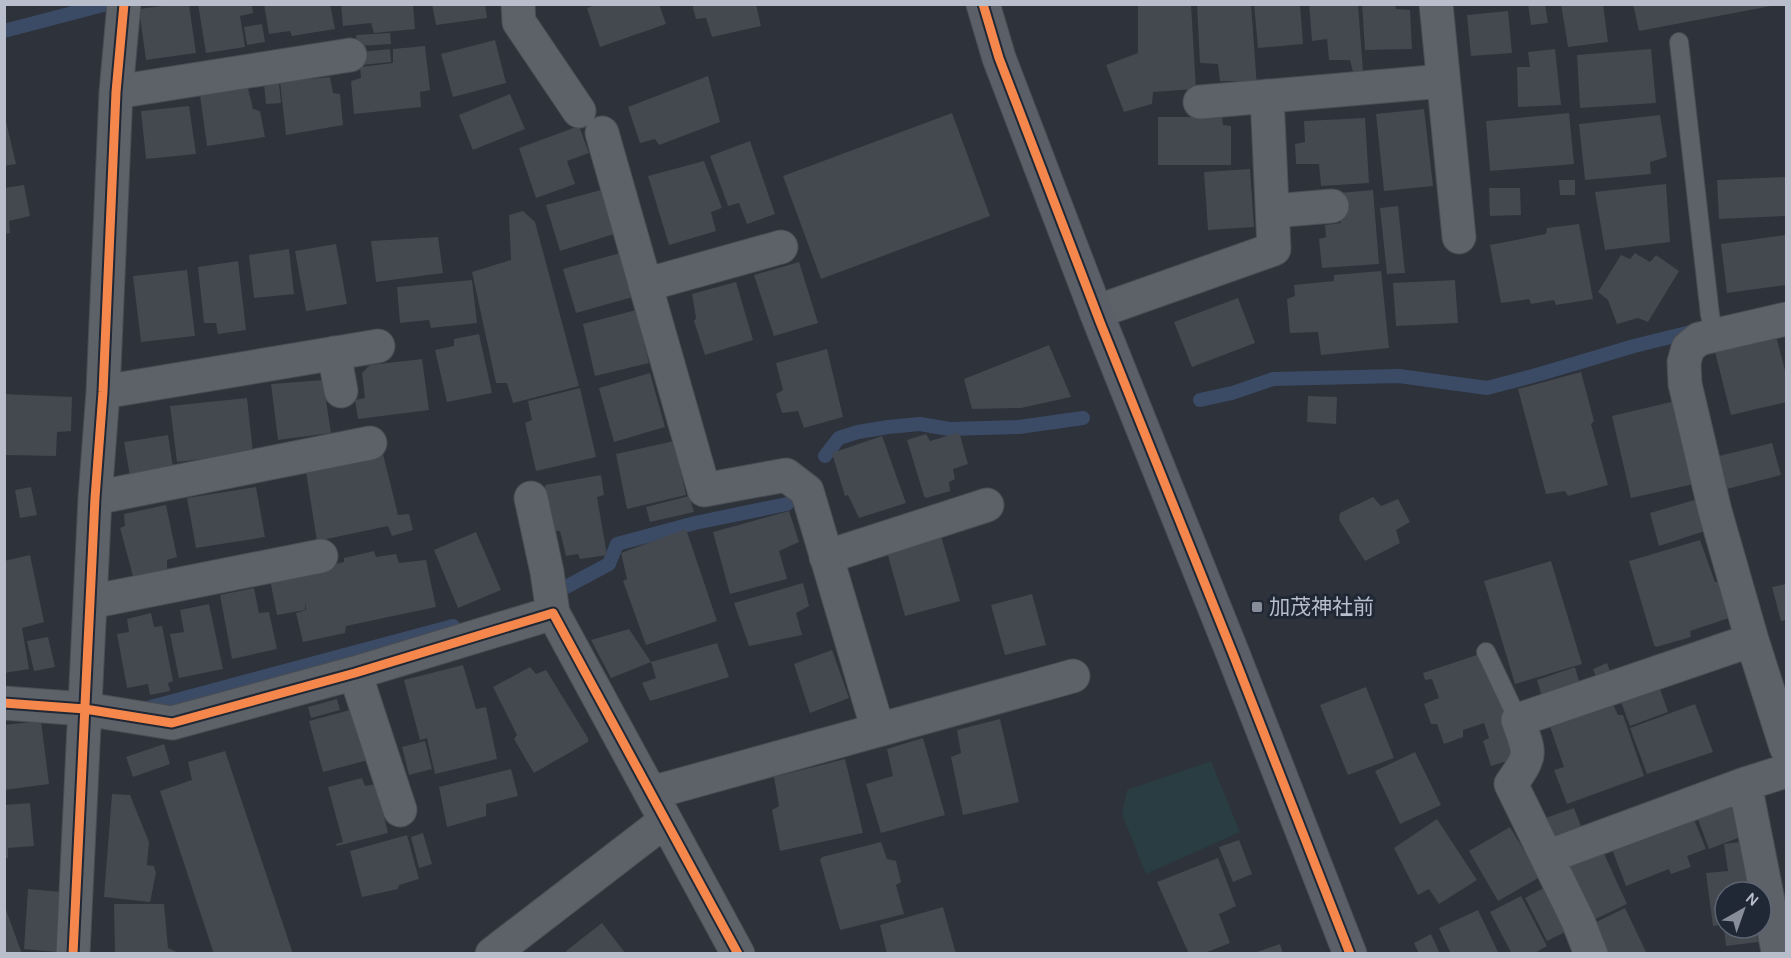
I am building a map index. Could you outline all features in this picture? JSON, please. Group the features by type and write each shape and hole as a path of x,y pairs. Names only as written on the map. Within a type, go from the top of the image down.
{"street":[{"path":"73,954 95,498 103,392 116,92 124,4"},
{"path":"518,4 519,22 579,111"},
{"path":"982,4 999,58 1096,312 1238,665 1350,954"},
{"path":"1436,4 1459,237"},
{"path":"116,92 350,55"},
{"path":"1200,102 1443,81"},
{"path":"1096,312 1274,249 1267,96"},
{"path":"602,133 704,490 786,475 801,486 826,556 878,730"},
{"path":"1273,211 1332,206"},
{"path":"645,285 781,247"},
{"path":"1786,319 1713,328 1688,348 1684,362 1685,384 1715,512 1786,747"},
{"path":"103,392 378,346"},
{"path":"334,353 341,391"},
{"path":"95,498 370,442"},
{"path":"531,498 548,572 554,613 738,954"},
{"path":"826,556 987,505"},
{"path":"90,602 321,556"},
{"path":"4,703 85,709 172,723 355,673 554,613"},
{"path":"1591,954 1578,921 1511,784 1527,761 1528,748 1518,720 1752,640"},
{"path":"355,673 400,810"},
{"path":"492,954 658,807 878,730 1073,676"},
{"path":"1546,857 1786,771"},
{"path":"1745,784 1778,951"}],"lane":[{"path":"1679,42 1713,328"},
{"path":"1486,652 1518,720"}],"green space":[{"path":"1211,761 1240,832 1146,874 1122,814 1127,790"}],"building":[{"path":"198,4 252,4 253,13 240,16 245,47 206,53"},
{"path":"264,4 330,4 335,29 292,36 290,31 269,34"},
{"path":"341,4 413,4 415,29 374,33 371,23 343,26"},
{"path":"432,4 485,4 487,18 436,25"},
{"path":"598,4 659,4 666,24 600,47 587,8"},
{"path":"692,4 756,4 761,26 712,37 706,18 696,19"},
{"path":"1138,4 1191,4 1196,89 1153,92 1152,104 1124,112 1106,65 1138,53"},
{"path":"1197,4 1251,4 1257,87 1238,89 1236,81 1220,81 1218,64 1200,63"},
{"path":"1254,4 1300,4 1303,44 1258,48"},
{"path":"1309,4 1358,4 1363,71 1353,72 1350,60 1329,60 1327,39 1312,41"},
{"path":"1362,4 1395,4 1396,9 1410,10 1412,49 1365,50"},
{"path":"1528,4 1545,4 1548,23 1531,25"},
{"path":"1561,4 1603,4 1608,42 1568,47"},
{"path":"1633,4 1771,4 1771,6 1639,31"},
{"path":"189,5 196,53 146,60 139,9"},
{"path":"1508,11 1512,53 1471,56 1467,15"},
{"path":"262,24 265,42 247,45 244,27"},
{"path":"390,33 391,44 357,46 356,35"},
{"path":"495,40 506,83 453,97 441,54"},
{"path":"425,46 430,90 420,92 421,107 354,114 351,81 361,78 360,67 393,63 393,49"},
{"path":"390,49 391,62 362,65 361,52"},
{"path":"1555,49 1561,105 1518,107 1517,67 1530,67 1528,52"},
{"path":"1651,49 1656,103 1580,108 1577,55"},
{"path":"708,76 720,122 659,145 655,139 640,143 628,107"},
{"path":"330,77 333,93 340,94 343,125 286,135 280,82"},
{"path":"279,83 281,103 266,104 264,84"},
{"path":"248,88 253,109 260,111 265,137 207,146 200,95"},
{"path":"510,94 525,129 473,150 459,115"},
{"path":"189,106 196,154 146,159 141,111"},
{"path":"1424,109 1433,186 1384,191 1376,114"},
{"path":"4,113 16,164 4,166"},
{"path":"952,113 990,216 821,279 783,176"},
{"path":"1569,113 1574,164 1490,171 1486,121"},
{"path":"1660,115 1667,157 1650,162 1651,174 1585,180 1579,124"},
{"path":"1158,117 1222,117 1223,125 1231,126 1231,165 1158,165"},
{"path":"1365,118 1369,183 1321,186 1319,164 1296,164 1295,144 1305,142 1304,121"},
{"path":"579,126 589,153 567,161 575,184 536,198 519,148"},
{"path":"750,141 775,214 747,224 739,203 728,206 710,156"},
{"path":"704,161 722,208 711,212 716,231 669,245 648,176"},
{"path":"1250,169 1254,227 1208,230 1204,172"},
{"path":"1786,177 1786,216 1719,219 1717,180"},
{"path":"1559,180 1575,180 1575,195 1560,195"},
{"path":"1666,184 1670,242 1605,250 1595,192"},
{"path":"24,185 30,216 9,221 10,233 4,234 4,188"},
{"path":"1489,188 1520,188 1521,215 1490,216"},
{"path":"601,190 614,234 560,251 546,205"},
{"path":"1373,190 1379,264 1322,268 1319,239 1326,237 1325,225 1341,223 1339,193"},
{"path":"1398,206 1405,273 1387,274 1380,208"},
{"path":"523,211 535,222 579,386 513,403 507,383 496,383 472,272 511,260 509,215"},
{"path":"1579,224 1593,299 1556,305 1554,300 1531,304 1529,299 1501,303 1490,245 1546,234 1547,228"},
{"path":"1786,235 1786,285 1727,293 1721,244"},
{"path":"438,237 443,273 376,282 371,241"},
{"path":"336,244 347,304 306,311 295,251"},
{"path":"289,249 294,294 254,298 249,255"},
{"path":"620,253 633,297 576,313 563,269"},
{"path":"1635,253 1650,262 1656,255 1679,271 1648,322 1638,318 1617,324 1608,300 1598,292 1621,255 1630,259"},
{"path":"238,261 246,330 218,334 216,323 204,323 198,267"},
{"path":"799,262 818,323 774,336 754,275"},
{"path":"187,270 195,336 141,342 133,276"},
{"path":"1381,271 1389,348 1321,355 1318,332 1290,333 1287,299 1295,296 1294,285 1334,281 1334,275"},
{"path":"472,280 477,323 431,328 429,320 400,323 397,287"},
{"path":"1455,280 1458,323 1396,326 1393,283"},
{"path":"736,282 753,340 705,355 694,321 696,318 692,294"},
{"path":"1238,298 1255,343 1192,367 1174,322"},
{"path":"636,310 649,363 595,376 583,324"},
{"path":"479,334 492,393 447,402 435,350 454,346 454,339"},
{"path":"1776,336 1786,374 1786,402 1731,415 1715,352"},
{"path":"1049,345 1071,397 1021,408 972,409 964,379"},
{"path":"827,349 843,417 804,428 798,411 782,413 776,394 783,390 776,363"},
{"path":"422,359 429,410 358,419 355,400 365,398 362,373 370,365"},
{"path":"1581,372 1594,421 1591,424 1608,485 1568,496 1565,491 1546,494 1518,389"},
{"path":"650,373 665,427 614,442 599,388"},
{"path":"323,380 331,433 278,440 271,384"},
{"path":"580,388 596,457 536,471 525,423 532,420 528,401"},
{"path":"4,394 72,397 71,431 57,432 56,456 4,455"},
{"path":"1308,396 1337,397 1336,424 1307,422"},
{"path":"247,398 253,453 177,462 170,406"},
{"path":"1675,401 1694,484 1631,498 1612,416"},
{"path":"957,433 960,435 968,464 953,469 955,479 949,482 950,491 926,498 907,440 926,434 930,441"},
{"path":"168,435 173,468 130,476 124,442"},
{"path":"882,436 906,503 859,518 848,495 845,496 832,453"},
{"path":"674,441 686,495 627,509 616,454"},
{"path":"1772,443 1781,475 1727,489 1719,456"},
{"path":"383,454 398,515 409,514 413,530 392,536 388,526 317,541 306,472"},
{"path":"601,475 604,495 597,497 607,555 580,559 578,554 566,556 560,531 551,531 545,485"},
{"path":"31,487 37,515 20,518 15,490"},
{"path":"256,487 265,537 196,548 187,498"},
{"path":"689,496 694,512 650,522 646,507"},
{"path":"1373,497 1381,506 1398,499 1410,522 1396,530 1400,543 1365,561 1339,520 1340,513"},
{"path":"1698,499 1708,530 1659,546 1650,513"},
{"path":"166,505 177,557 167,560 167,570 133,576 120,528 125,526 124,514"},
{"path":"789,511 799,542 779,551 787,579 730,594 713,532"},
{"path":"686,529 717,621 646,645 623,581 627,579 621,553"},
{"path":"476,532 501,590 458,608 434,550"},
{"path":"941,536 960,601 905,616 887,552"},
{"path":"1700,540 1715,582 1723,582 1732,617 1690,631 1691,637 1656,647 1629,561"},
{"path":"374,551 376,557 396,554 399,563 426,560 436,607 346,626 345,633 303,642 296,613 306,610 305,602 305,610 277,615 270,580 344,562 344,558"},
{"path":"30,555 44,622 22,628 29,669 4,673 4,561"},
{"path":"1551,561 1582,664 1515,684 1484,581"},
{"path":"803,583 809,606 796,613 802,635 749,646 734,603"},
{"path":"1786,584 1786,620 1781,621 1772,587"},
{"path":"254,588 259,613 269,612 277,649 232,659 220,595"},
{"path":"1032,594 1046,645 1005,655 991,605"},
{"path":"209,604 223,669 179,678 170,634 184,632 180,610"},
{"path":"151,613 154,627 162,626 173,681 168,683 170,691 150,695 148,684 127,688 117,634 129,632 127,619"},
{"path":"629,629 651,662 611,678 591,640"},
{"path":"48,637 55,667 34,671 27,641"},
{"path":"717,643 729,677 650,701 642,683 656,678 651,662"},
{"path":"832,650 849,698 810,713 794,664"},
{"path":"1486,652 1520,757 1491,766 1483,741 1489,738 1484,723 1463,730 1463,737 1444,744 1437,724 1431,724 1424,704 1439,698 1432,679 1425,680 1423,673"},
{"path":"1607,663 1613,679 1599,685 1593,669"},
{"path":"463,665 476,709 486,707 497,759 435,774 427,738 420,740 404,680"},
{"path":"530,667 536,674 546,670 588,738 588,742 534,773 514,739 517,735 493,687"},
{"path":"1575,667 1581,688 1543,700 1537,680"},
{"path":"1657,680 1668,712 1630,726 1618,694"},
{"path":"1366,687 1394,758 1348,775 1320,705"},
{"path":"1608,695 1618,715 1623,715 1644,776 1567,804 1554,770 1564,767 1547,718"},
{"path":"337,699 340,710 311,718 308,707"},
{"path":"1695,704 1713,752 1647,774 1630,728"},
{"path":"354,709 368,760 323,772 309,721"},
{"path":"1000,719 1019,802 963,815 951,757 961,753 957,730"},
{"path":"41,721 49,784 4,790 4,725"},
{"path":"923,738 945,815 881,833 866,784 893,776 887,749"},
{"path":"425,741 432,769 409,775 402,747"},
{"path":"164,744 170,764 133,777 126,757"},
{"path":"225,751 293,954 214,954 160,791 192,780 188,762"},
{"path":"1415,752 1441,805 1400,824 1375,771"},
{"path":"845,759 863,833 780,851 772,810 779,806 774,777"},
{"path":"511,769 518,796 486,804 486,816 447,827 439,787"},
{"path":"362,778 365,786 376,784 388,833 337,846 336,844 343,842 328,787"},
{"path":"112,794 130,795 149,842 147,865 154,866 156,873 150,902 104,897"},
{"path":"1732,797 1746,835 1709,849 1695,811"},
{"path":"30,803 34,846 8,848 8,858 4,859 4,805"},
{"path":"1574,808 1584,834 1547,846 1537,821"},
{"path":"1691,812 1706,849 1687,856 1691,867 1671,874 1669,869 1626,886 1610,844"},
{"path":"1437,819 1477,880 1439,904 1429,889 1418,895 1394,848"},
{"path":"1510,827 1540,877 1498,901 1469,851"},
{"path":"423,833 432,864 419,868 411,837"},
{"path":"407,835 419,879 399,885 398,889 362,897 350,851"},
{"path":"1239,840 1252,874 1233,882 1219,847"},
{"path":"1748,841 1753,880 1713,880 1713,926 1706,873 1728,871 1724,844"},
{"path":"881,842 887,859 896,861 901,882 896,885 904,914 840,930 820,860 822,857"},
{"path":"1600,845 1627,904 1587,923 1559,863"},
{"path":"1218,858 1236,906 1219,914 1230,943 1202,954 1189,954 1157,882"},
{"path":"1551,884 1573,928 1547,941 1525,898"},
{"path":"28,889 62,892 56,952 24,949"},
{"path":"1521,896 1547,946 1533,954 1512,954 1490,912"},
{"path":"114,904 164,904 168,948 181,954 115,954"},
{"path":"5,907 22,954 4,954"},
{"path":"943,907 956,954 887,954 880,925"},
{"path":"1625,908 1647,954 1602,954 1588,926"},
{"path":"1478,910 1499,954 1451,954 1439,928"},
{"path":"602,923 626,954 569,954 566,951"},
{"path":"1431,934 1440,954 1419,954 1414,943"},
{"path":"1725,940 1758,940 1758,942 1726,946"},
{"path":"1280,944 1283,954 1254,954 1254,953"}],"waterway":[{"path":"4,31 107,4"},
{"path":"1200,400 1232,393 1273,379 1399,376 1487,388 1695,331"},
{"path":"825,456 839,438 888,427 920,424 949,429 1019,427 1083,418"},
{"path":"564,588 609,564 617,544 695,523 787,504"},
{"path":"147,708 453,626"}],"cycle path":[{"path":"73,954 95,498 103,392 116,92 124,4"},
{"path":"983,4 999,58 1100,322 1350,954"},
{"path":"4,703 85,709 172,723 355,673 553,613 738,954"}],"place":[{"name":"加茂神社前","path":"1257,607"}]}
